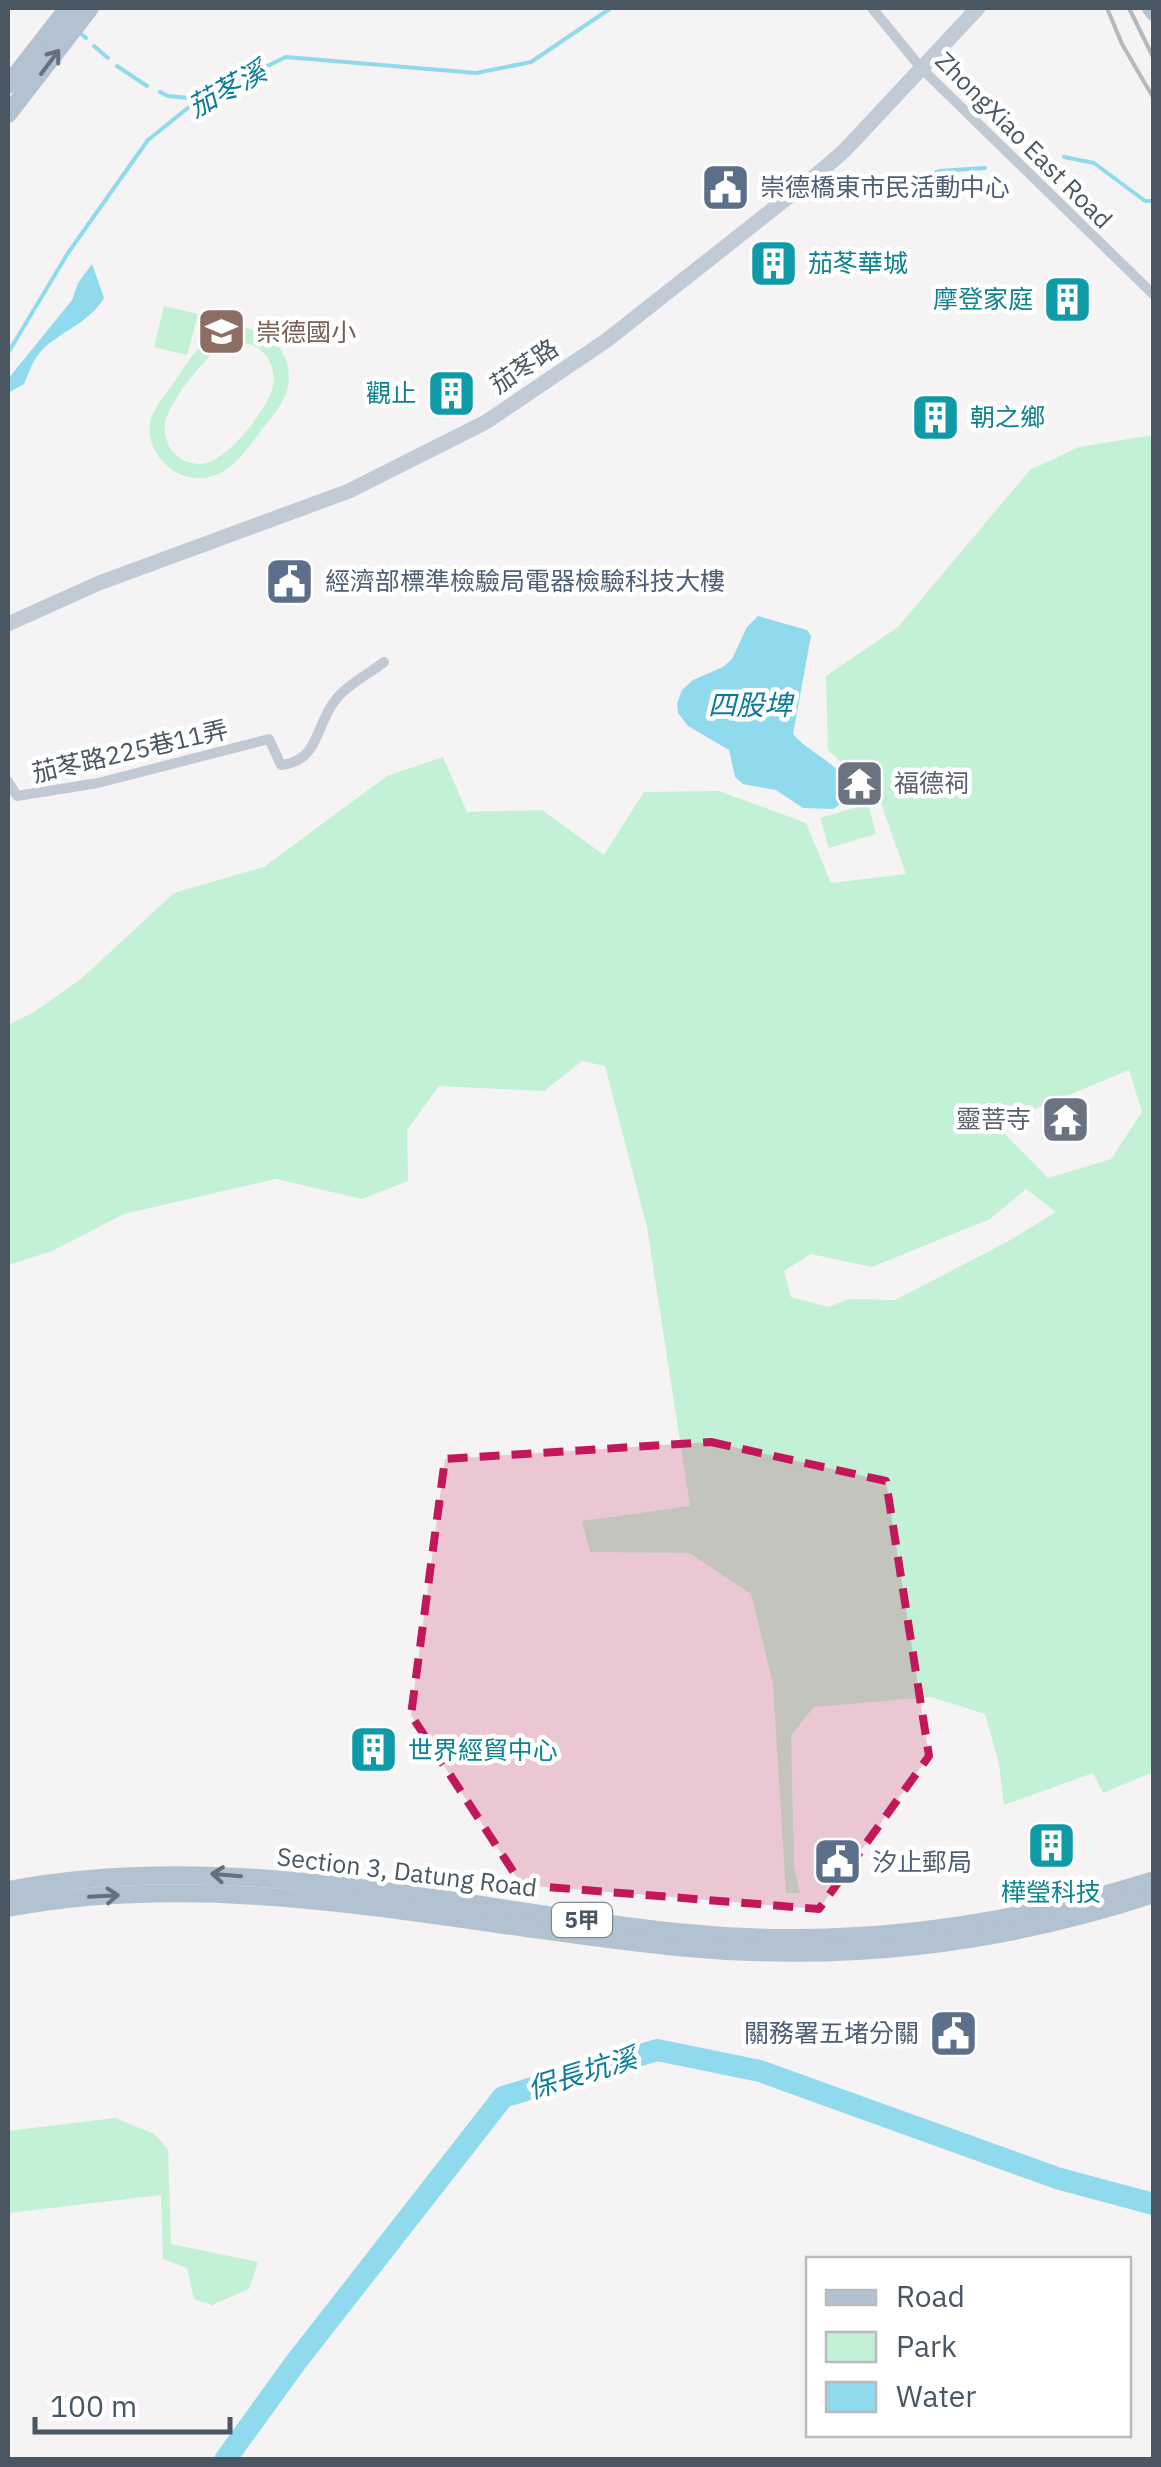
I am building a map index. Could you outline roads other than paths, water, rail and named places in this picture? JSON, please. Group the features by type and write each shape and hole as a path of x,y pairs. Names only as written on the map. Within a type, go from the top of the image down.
{"main road":[{"path":"8,85 68,8"},
{"path":"8,114 90,8"},
{"name":"Section 3, Datung Road","path":"8,1890 52,1881 212,1873 679,1932 851,1937 903,1934 1039,1912 1154,1880"},
{"name":"Section 3, Datung Road","path":"8,1908 60,1898 195,1893 358,1904 678,1947 847,1954 905,1949 1042,1926 1081,1918 1154,1894"}],"street":[{"name":"ZhongXiao East Road","path":"872,8 921,68 1154,296"},
{"name":"茄苳路","path":"8,624 99,583 349,491 486,422 607,340 815,176 844,151 978,8"},
{"path":"815,176 841,194"},
{"name":"茄苳路225巷11弄","path":"8,781 17,796 98,783 269,739 282,765 294,764 309,754 334,700 384,662"}],"water":[{"path":"92,264 104,298 91,314 43,349 24,384 8,393 8,379 72,300 78,283"},
{"name":"四股埤","path":"758,616 807,630 811,636 793,734 845,778 845,798 833,809 803,808 776,790 743,784 735,777 729,750 688,726 678,713 682,690 732,659 747,627"}],"waterway":[{"name":"茄苳溪","path":"8,353 68,253 148,140 199,99 286,57 476,73 531,62 611,8"},
{"path":"78,31 86,38"},
{"path":"94,46 108,58"},
{"path":"117,66 147,86"},
{"path":"160,92 199,99"},
{"path":"1064,157 1094,163 1145,201 1154,201"},
{"path":"905,184 939,171 985,168"},
{"name":"保長坑溪","path":"225,2460 296,2362 503,2097 657,2050 760,2071 1057,2178 1154,2204"}],"railway":[{"path":"1107,8 1122,44 1154,99"},
{"path":"1129,8 1154,59"}],"place":[{"name":"崇德橋東市民活動中心","path":"725,187"},
{"name":"茄苳華城","path":"773,263"},
{"name":"摩登家庭","path":"1068,299"},
{"name":"崇德國小","path":"221,332"},
{"name":"觀止","path":"451,393"},
{"name":"朝之鄉","path":"935,417"},
{"name":"經濟部標準檢驗局電器檢驗科技大樓","path":"290,581"},
{"name":"福德祠","path":"859,783"},
{"name":"靈菩寺","path":"1066,1119"},
{"name":"世界經貿中心","path":"373,1750"},
{"name":"樺瑩科技","path":"1051,1846"},
{"name":"汐止郵局","path":"837,1862"},
{"name":"關務署五堵分關","path":"954,2033"}]}
